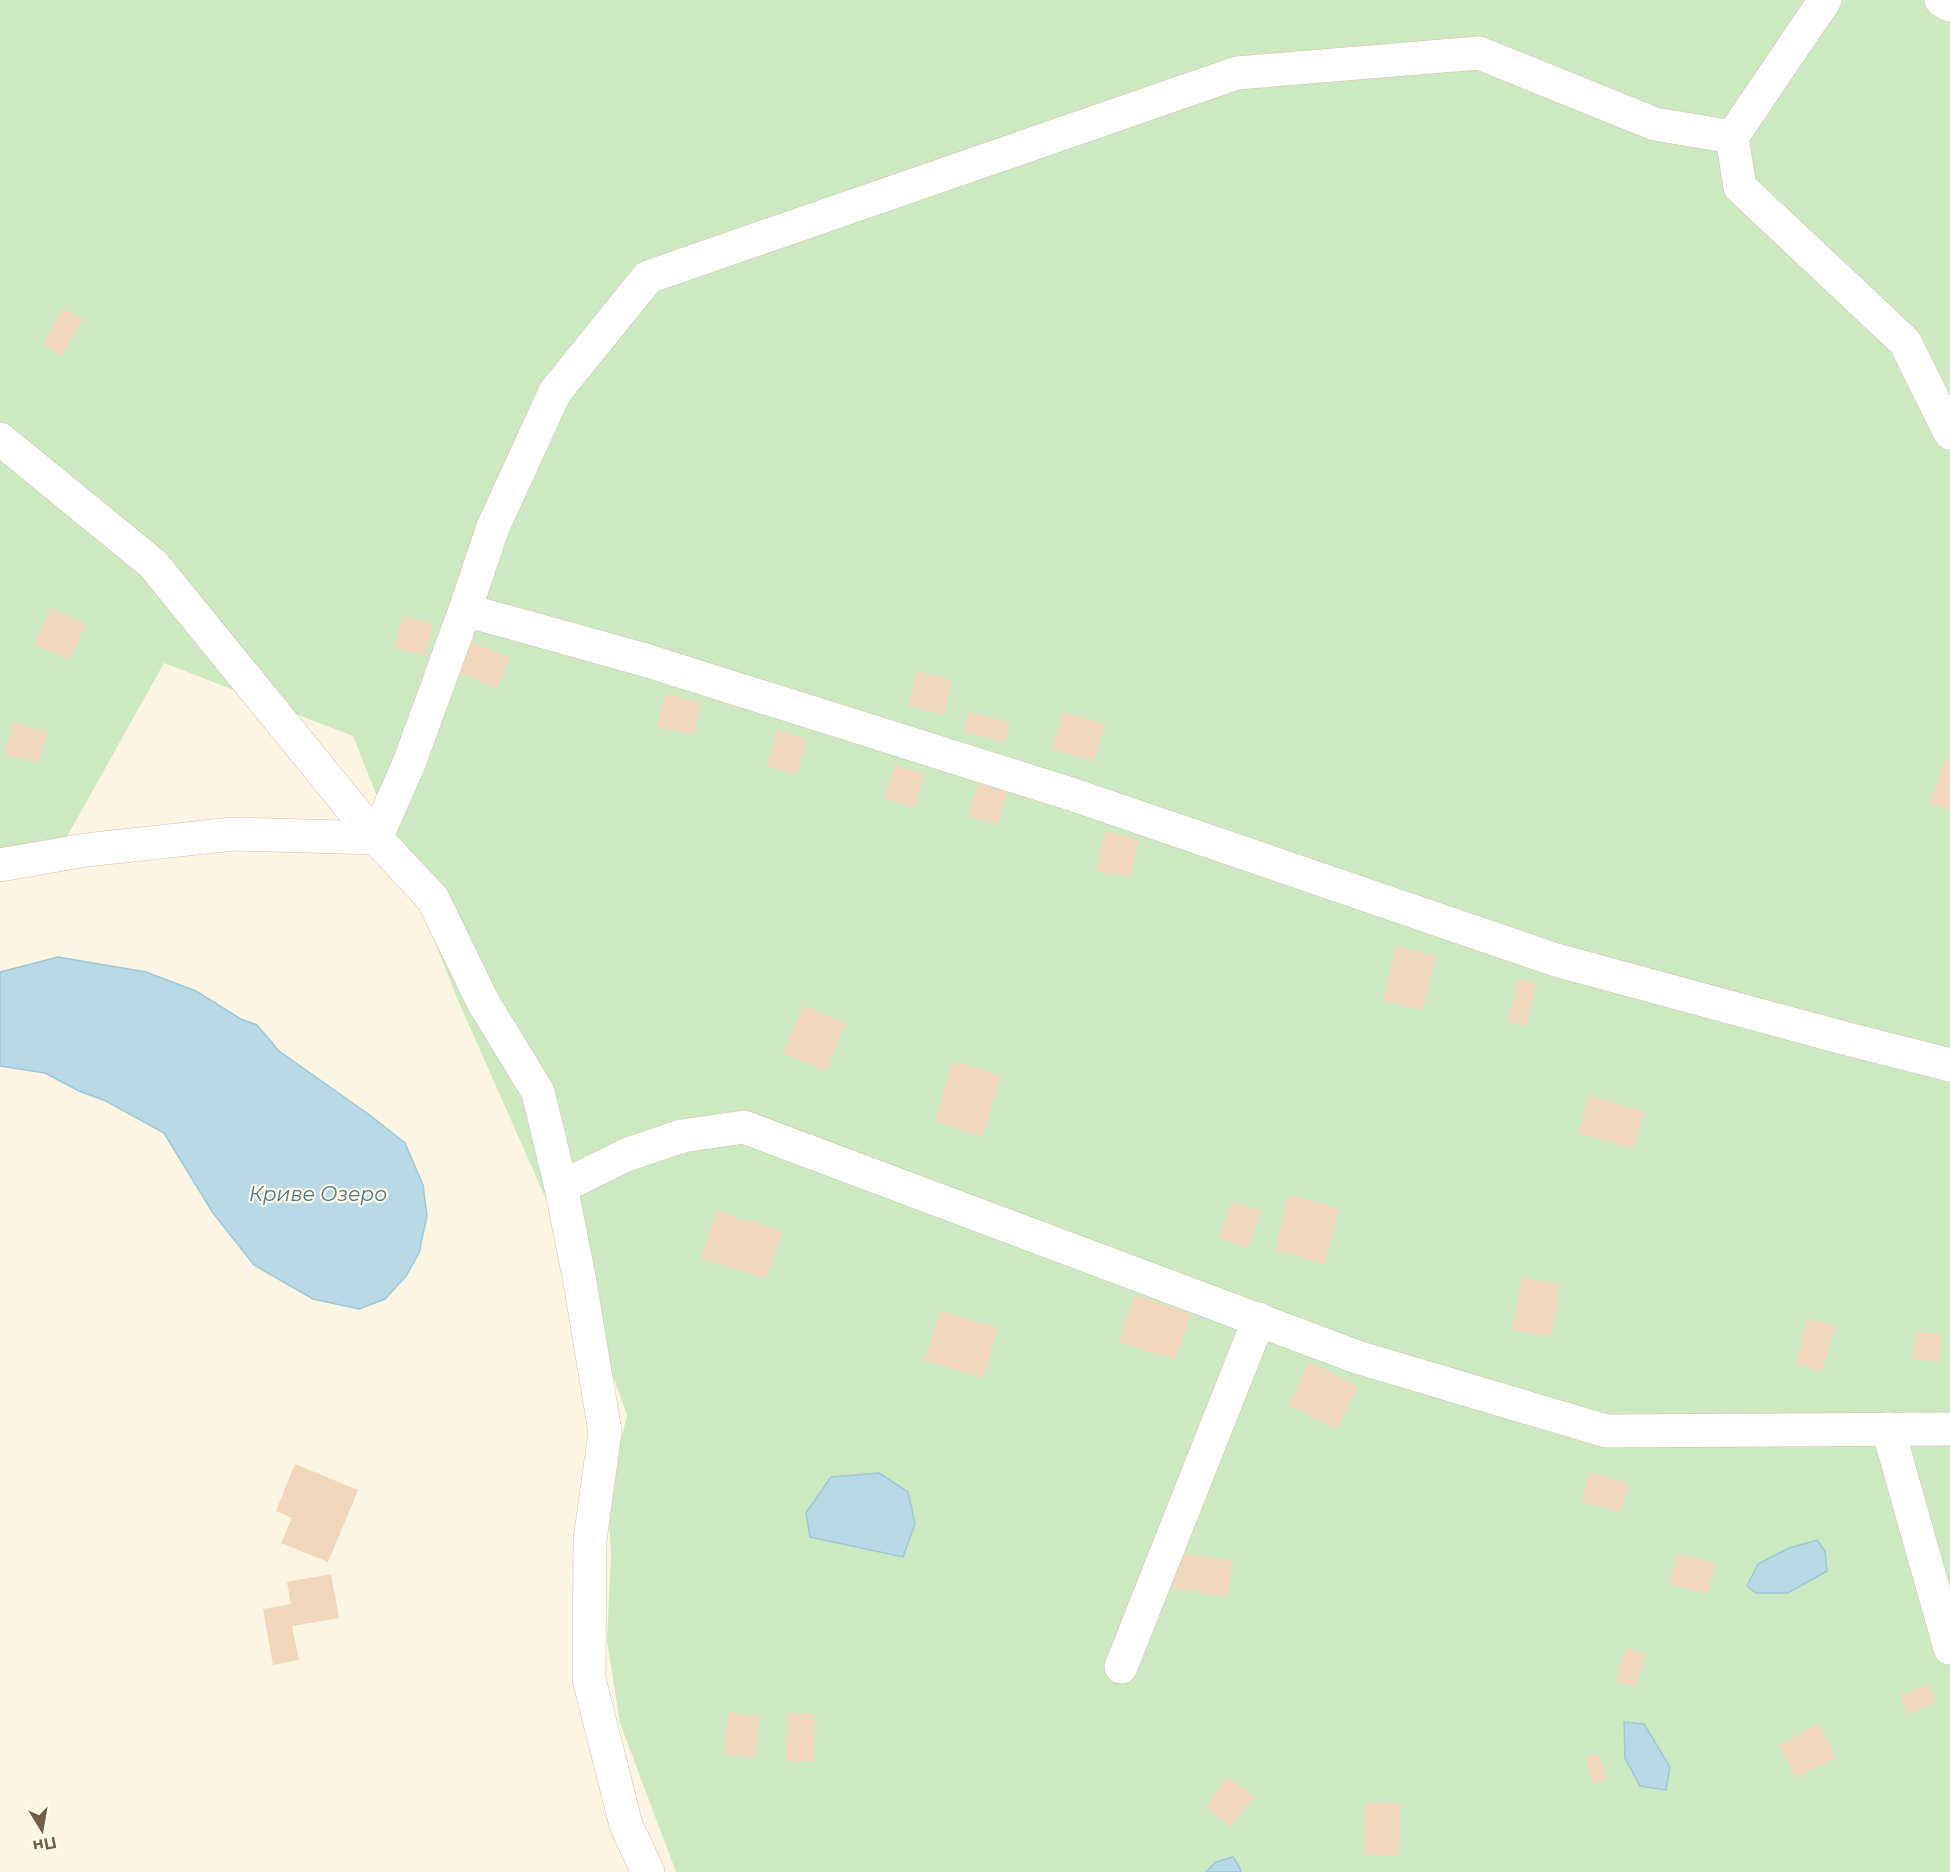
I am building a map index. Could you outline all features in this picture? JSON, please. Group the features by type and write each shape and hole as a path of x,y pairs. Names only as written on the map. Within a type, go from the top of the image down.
{"street":[{"path":"1825,0 1732,136 1740,187 1905,342 1950,433"},
{"path":"1941,0 1950,5"},
{"path":"376,838 410,761 493,527 555,392 648,277 1237,73 1479,53 1655,124 1732,136"},
{"path":"0,439 153,564 376,838 433,899 483,1002 538,1092 561,1187 580,1282 605,1432 590,1540 589,1679 626,1825 648,1872"},
{"path":"465,610 645,660 1071,794 1556,960 1950,1065"},
{"path":"0,865 86,850 233,834 376,838"},
{"path":"561,1187 626,1155 682,1136 744,1127 1357,1357 1606,1431 1950,1429"},
{"path":"1121,1667 1259,1319"},
{"path":"1888,1429 1950,1648"}],"green space":[{"path":"0,0 1950,0 1950,1872 676,1872 620,1723 607,1641 611,1555 608,1494 627,1415 564,1240 457,998 353,736 164,663 64,842 0,857"}],"water":[{"name":"Криве Озеро","path":"58,957 146,972 196,991 241,1019 257,1025 279,1051 405,1143 423,1185 427,1216 419,1253 406,1276 385,1299 359,1309 313,1299 254,1265 213,1213 164,1133 106,1101 79,1091 45,1073 0,1066 0,972"},
{"path":"879,1473 908,1492 915,1524 903,1557 810,1537 806,1513 831,1477"},
{"path":"1817,1540 1825,1551 1827,1571 1788,1593 1756,1593 1747,1586 1758,1564 1789,1548"},
{"path":"1624,1722 1644,1724 1670,1767 1666,1790 1640,1786 1625,1758"},
{"path":"1233,1857 1241,1872 1206,1872 1216,1862"}],"building":[{"path":"63,308 83,319 62,356 43,344"},
{"path":"51,608 86,624 69,660 34,644"},
{"path":"402,616 433,623 425,655 394,648"},
{"path":"466,639 510,658 497,689 453,669"},
{"path":"916,671 952,680 944,715 909,706"},
{"path":"665,694 701,703 694,735 657,727"},
{"path":"969,712 1010,722 1005,742 964,732"},
{"path":"1063,712 1105,724 1094,761 1052,749"},
{"path":"13,722 48,732 38,763 4,754"},
{"path":"777,730 807,739 797,775 767,766"},
{"path":"1945,759 1950,761 1950,811 1929,804"},
{"path":"895,765 925,774 914,808 884,798"},
{"path":"978,784 1007,792 998,825 968,816"},
{"path":"1105,831 1139,839 1130,877 1096,870"},
{"path":"1396,946 1436,956 1423,1010 1383,1001"},
{"path":"1518,979 1536,983 1526,1026 1508,1021"},
{"path":"803,1005 846,1023 826,1071 783,1053"},
{"path":"953,1061 1001,1076 982,1137 934,1121"},
{"path":"1589,1095 1644,1112 1633,1149 1578,1133"},
{"path":"1289,1195 1339,1208 1325,1264 1275,1250"},
{"path":"1232,1201 1261,1211 1248,1248 1219,1238"},
{"path":"717,1211 782,1232 766,1279 701,1258"},
{"path":"1522,1277 1560,1285 1551,1337 1512,1330"},
{"path":"1134,1295 1191,1314 1175,1360 1119,1342"},
{"path":"940,1311 998,1328 983,1378 925,1361"},
{"path":"1808,1318 1835,1326 1822,1372 1795,1364"},
{"path":"1916,1331 1942,1334 1939,1362 1912,1358"},
{"path":"1309,1362 1358,1386 1337,1429 1288,1405"},
{"path":"295,1464 358,1490 328,1562 281,1543 292,1518 276,1511"},
{"path":"1589,1472 1629,1483 1621,1512 1582,1502"},
{"path":"1178,1552 1233,1561 1227,1597 1172,1588"},
{"path":"1677,1554 1715,1563 1707,1594 1669,1584"},
{"path":"331,1574 339,1618 292,1626 299,1660 273,1665 263,1609 291,1604 287,1582"},
{"path":"1625,1648 1646,1654 1636,1687 1616,1681"},
{"path":"1929,1684 1936,1703 1907,1714 1900,1695"},
{"path":"729,1712 760,1716 754,1758 723,1754"},
{"path":"787,1713 815,1714 814,1762 786,1761"},
{"path":"1819,1723 1836,1757 1796,1778 1779,1745"},
{"path":"1599,1754 1606,1779 1592,1783 1585,1757"},
{"path":"1228,1777 1254,1796 1232,1827 1205,1807"},
{"path":"1365,1803 1400,1804 1399,1855 1364,1855"}]}
